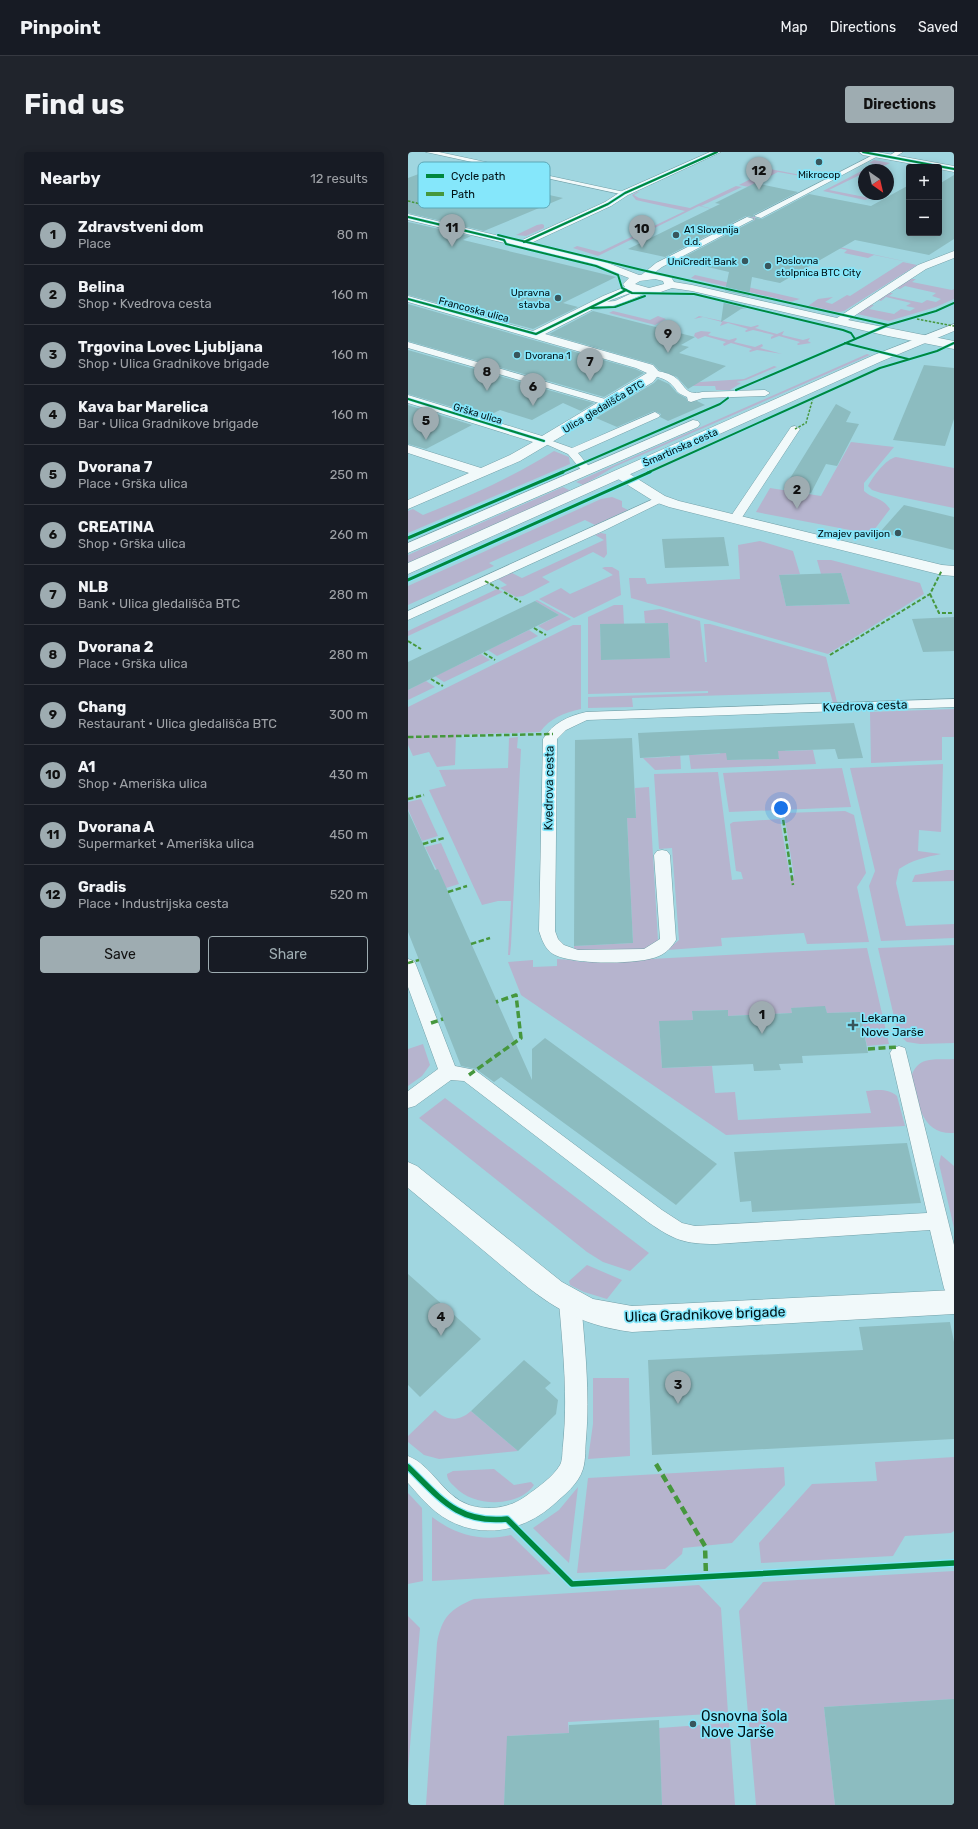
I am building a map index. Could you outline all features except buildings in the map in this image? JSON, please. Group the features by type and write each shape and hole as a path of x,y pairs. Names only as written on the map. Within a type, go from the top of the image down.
{"street":[{"path":"521,244 608,204 625,193 718,152"},
{"path":"864,152 954,169"},
{"path":"408,217 610,266 639,283 660,290 670,285 692,288 900,336 954,345"},
{"path":"838,322 922,267 954,254"},
{"path":"536,334 639,283"},
{"name":"Francoska ulica","path":"408,299 536,334"},
{"path":"852,355 954,313"},
{"name":"Šmartinska cesta","path":"408,569 878,358 954,327"},
{"name":"Ulica gledališča BTC","path":"408,505 483,473 544,441 649,379 654,373 643,366 536,334"},
{"name":"Šmartinska cesta","path":"408,548 779,387"},
{"name":"Grška ulica","path":"408,399 544,441"},
{"path":"408,448 483,473"},
{"path":"620,474 660,499 942,570 954,571"},
{"name":"Ulica Gradnikove brigade","path":"408,1173 538,1280 570,1302 601,1315 632,1319 954,1302"}],"lane":[{"path":"429,152 477,162"},
{"path":"891,157 900,152"},
{"path":"639,283 659,265 877,155"},
{"path":"550,177 625,193"},
{"path":"408,345 609,403"},
{"path":"654,373 669,376 677,383 680,391 693,398 702,395 765,393"},
{"path":"572,452 655,415"},
{"path":"735,519 796,429"},
{"path":"544,441 572,452 587,470"},
{"path":"408,616 599,529 660,499"},
{"name":"Kvedrova cesta","path":"662,855 668,940 666,943 650,954 585,957 563,952 552,942 547,931 550,739 563,724 586,716 954,703"},
{"path":"408,965 444,1057 448,1072"},
{"path":"899,1053 954,1288"},
{"path":"408,1101 448,1072 469,1075 677,1230 695,1235 716,1236 939,1220"},
{"path":"408,1467 445,1504 468,1517 496,1521 507,1519 535,1505 553,1490 571,1469 575,1437 577,1399 570,1302"}],"shaded area":[{"path":"874,160 890,163 875,164 869,163"},
{"path":"770,169 818,179 778,172 749,187 739,185"},
{"path":"858,173 858,176 829,190 858,196 858,198 823,191"},
{"path":"736,186 742,187 701,206 747,217 699,206 598,256 573,248 577,246 600,252 685,211 636,200 632,195 637,192 639,192 634,195 639,198 690,208"},
{"path":"750,217 757,218 756,224 772,228 767,231 917,264 874,255 868,258 844,253 847,250 789,238 785,241 765,236 771,233 764,231 768,228 753,224 754,219"},
{"path":"537,225 544,225 544,228 526,236 516,235"},
{"path":"903,262 917,265 844,311 835,313 808,306 818,299 833,297 825,302 832,304 847,295 850,296"},
{"path":"695,275 800,299 790,302 691,278"},
{"path":"911,279 916,279 912,282 952,290 954,289 954,299 936,307 889,321 857,314 870,305 874,305 869,309 894,314 901,309 910,311 915,308 906,306 911,303 886,297 881,301 878,300 889,293 893,293 889,296 922,303 927,300 936,302 941,299 932,296 936,293 905,286 900,289 896,288"},
{"path":"613,311 650,320 658,316 666,319 655,325 609,313"},
{"path":"699,316 751,327 758,325 759,326 755,328 777,334 784,331 782,335 803,340 810,338 808,341 811,343 798,345 797,344 800,342 779,336 771,339 774,335 753,330 746,332 745,331 748,329 728,323 720,326 722,322 703,317 694,319"},
{"path":"701,331 711,332 708,335 729,340 736,338 737,339 734,342 755,347 762,344 763,346 760,348 782,354 757,350 750,352 749,351 752,349 731,343 724,346 723,344 726,342 705,336 698,339 694,336 695,333"},
{"path":"867,354 870,355 614,467 583,485 576,482"},
{"path":"774,366 777,367 746,380 736,382 741,383 730,390 716,390 715,386 686,386 686,383 744,379"},
{"path":"851,442 894,447 864,483 864,491 884,502 890,509 871,534 756,512 770,488 821,496"},
{"path":"554,451 569,457 570,464 408,533 408,511 413,509 423,515 506,478"},
{"path":"896,457 954,468 954,508 872,490 868,486 880,468 892,458"},
{"path":"563,487 571,491 408,563 408,555"},
{"path":"612,497 622,501 622,507 628,510 595,525 585,520 489,563 494,566 408,605 408,586 601,499"},
{"path":"601,533 606,534 607,554 604,558 593,552 542,577 550,582 523,596 516,597 500,588 507,585 498,579 512,573 522,578 604,540 595,535"},
{"path":"760,541 793,551 800,574 779,575 786,606 850,604 841,573 821,574 817,560 831,560 920,583 924,594 828,654 631,598 629,578 645,578 647,584 740,579 738,545"},
{"path":"612,567 619,571 621,595 574,618 539,599 561,588 570,594 613,575 602,568"},
{"path":"497,589 503,592 408,636 408,631"},
{"path":"537,600 571,619 547,631 538,626 559,615 535,601"},
{"path":"614,605 623,605 624,624 600,625 601,660 670,657 668,623 645,623 644,611 660,609 700,621 705,662 707,662 704,624 710,624 826,657 837,702 833,703 830,692 632,698 633,707 588,708 588,697 708,693 708,691 588,694 588,617"},
{"path":"573,625 581,625 581,709 558,717 548,723 540,732 456,735 455,765 437,767 429,752 413,756 408,745 408,707"},
{"path":"529,630 538,636 497,656 488,650"},
{"path":"481,654 490,660 444,682 435,676"},
{"path":"426,681 435,687 408,700 408,690"},
{"path":"954,709 954,737 942,737 942,760 871,763 870,712"},
{"path":"518,737 517,748 521,749 511,945 510,955 508,955 511,901 498,901 482,905 429,790 446,786 439,770 508,768 509,738"},
{"path":"784,747 785,751 813,750 816,764 691,769 689,755 719,754 726,750 728,760 779,759 777,748"},
{"path":"680,751 681,769 655,770 643,758 670,757 670,752"},
{"path":"943,764 941,832 919,830 918,851 941,854 914,861 899,869 896,883 906,926 954,924 954,938 881,941 869,886 875,871 850,768"},
{"path":"842,768 851,807 729,812 723,773"},
{"path":"718,772 732,880 743,879 741,872 736,871 730,824 733,822 780,819 790,877 794,876 784,813 845,811 854,815 866,873 857,887 869,942 807,944 804,933 721,938 722,946 667,950 679,940 672,848 659,849 654,774"},
{"path":"649,787 658,941 646,949 587,952 574,949 574,946 633,943 627,818 636,817 635,788"},
{"path":"421,799 438,836 422,841 408,809 408,802"},
{"path":"441,843 459,884 446,888 425,847"},
{"path":"954,870 954,881 912,882 915,875"},
{"path":"954,945 954,1043 920,1044 907,1042 898,1034 878,948"},
{"path":"867,948 889,1044 867,1046 860,1012 827,1013 825,1007 791,1008 792,1013 728,1016 727,1010 692,1011 693,1020 659,1022 662,1068 712,1066 715,1093 735,1092 738,1120 871,1113 866,1091 882,1090 893,1093 897,1096 905,1126 726,1135 521,995 508,962 533,960 533,967 557,966 557,959 594,962"},
{"path":"423,1044 430,1065 422,1076 408,1086 408,1049"},
{"path":"934,1059 954,1059 954,1133 934,1129 928,1123 919,1106 911,1077 918,1065 923,1062"},
{"path":"445,1098 649,1253 630,1271 603,1262 587,1252 419,1118"},
{"path":"941,1155 954,1166 954,1228 939,1164"},
{"path":"587,1265 622,1280 607,1299 584,1292 570,1285 569,1281"},
{"path":"593,1378 629,1378 630,1456 588,1459 593,1424"},
{"path":"435,1410 439,1414 453,1419 462,1417 471,1411 518,1451 439,1459 424,1455 408,1442 408,1436"},
{"path":"954,1457 954,1531 951,1533 905,1536 893,1556 761,1563 759,1543 812,1484 877,1481 875,1462"},
{"path":"784,1467 785,1485 732,1543 683,1548 682,1554 665,1569 577,1573 588,1478"},
{"path":"494,1469 514,1485 531,1482 534,1485 527,1493 517,1498 507,1501 484,1501 463,1494 448,1480 447,1476 447,1474 453,1471"},
{"path":"578,1487 569,1563 533,1528 559,1510"},
{"path":"408,1493 422,1508 423,1581 408,1584"},
{"path":"432,1517 450,1528 470,1535 490,1538 511,1535 551,1574 432,1581"},
{"path":"954,1571 954,1699 824,1707 835,1805 756,1805 739,1611 763,1582"},
{"path":"699,1585 721,1608 728,1713 568,1722 569,1733 508,1736 504,1805 426,1805 437,1643 445,1620 453,1610 474,1599"},
{"path":"408,1616 420,1628 408,1770"},
{"path":"729,1723 735,1805 662,1805 659,1728"}],"marked path":[{"path":"408,201 418,203"},
{"path":"917,319 954,326"},
{"path":"795,429 806,423 813,398"},
{"path":"830,655 930,594 942,570"},
{"path":"485,581 499,589"},
{"path":"504,592 521,602"},
{"path":"930,594 939,613 954,613"},
{"path":"534,628 546,635"},
{"path":"408,641 421,649"},
{"path":"484,653 495,660"},
{"path":"431,679 443,686"},
{"path":"408,737 553,734"},
{"path":"408,799 424,795"},
{"path":"782,812 793,885"},
{"path":"423,844 444,838"},
{"path":"448,892 467,886"},
{"path":"471,944 490,938"},
{"path":"408,963 419,960"},
{"path":"469,1075 521,1038 516,995 496,1002"},
{"path":"431,1023 443,1019"},
{"path":"868,1049 898,1047"},
{"path":"656,1464 705,1546 706,1576"}],"cycle path":[{"path":"524,242 608,204 625,193 717,152"},
{"path":"863,152 954,169"},
{"path":"408,217 504,240 506,244 596,266 618,275 622,288 629,292 640,294 694,294 843,330 851,333 855,339"},
{"path":"498,235 642,270 888,325"},
{"path":"408,299 536,334 626,290"},
{"path":"591,308 615,307 645,296"},
{"path":"736,390 888,325 936,311 954,303"},
{"path":"845,343 908,359"},
{"path":"408,580 880,368 937,351 954,343"},
{"path":"408,538 720,404 728,398"},
{"path":"408,399 544,441"},
{"path":"408,1467 440,1498 463,1514 476,1519 491,1521 507,1519 572,1584 954,1563"}],"place":[{"name":"Mikrocop","path":"819,162"},
{"name":"Gradis","path":"759,190"},
{"name":"A1 Slovenija d.d.","path":"676,235"},
{"name":"Dvorana A","path":"452,247"},
{"name":"A1","path":"642,248"},
{"name":"UniCredit Bank","path":"745,261"},
{"name":"Poslovna stolpnica BTC City","path":"768,266"},
{"name":"Upravna stavba","path":"558,298"},
{"name":"Chang","path":"668,353"},
{"name":"Dvorana 1","path":"517,355"},
{"name":"NLB","path":"590,381"},
{"name":"Dvorana 2","path":"487,391"},
{"name":"CREATINA","path":"533,406"},
{"name":"Dvorana 7","path":"426,440"},
{"name":"Belina","path":"797,509"},
{"name":"Zmajev paviljon","path":"898,533"},
{"name":"Lekarna Nove Jarše","path":"853,1025"},
{"name":"Zdravstveni dom","path":"762,1034"},
{"name":"Kava bar Marelica","path":"441,1336"},
{"name":"Trgovina Lovec Ljubljana","path":"678,1404"},
{"name":"Osnovna šola Nove Jarše","path":"693,1724"}]}
